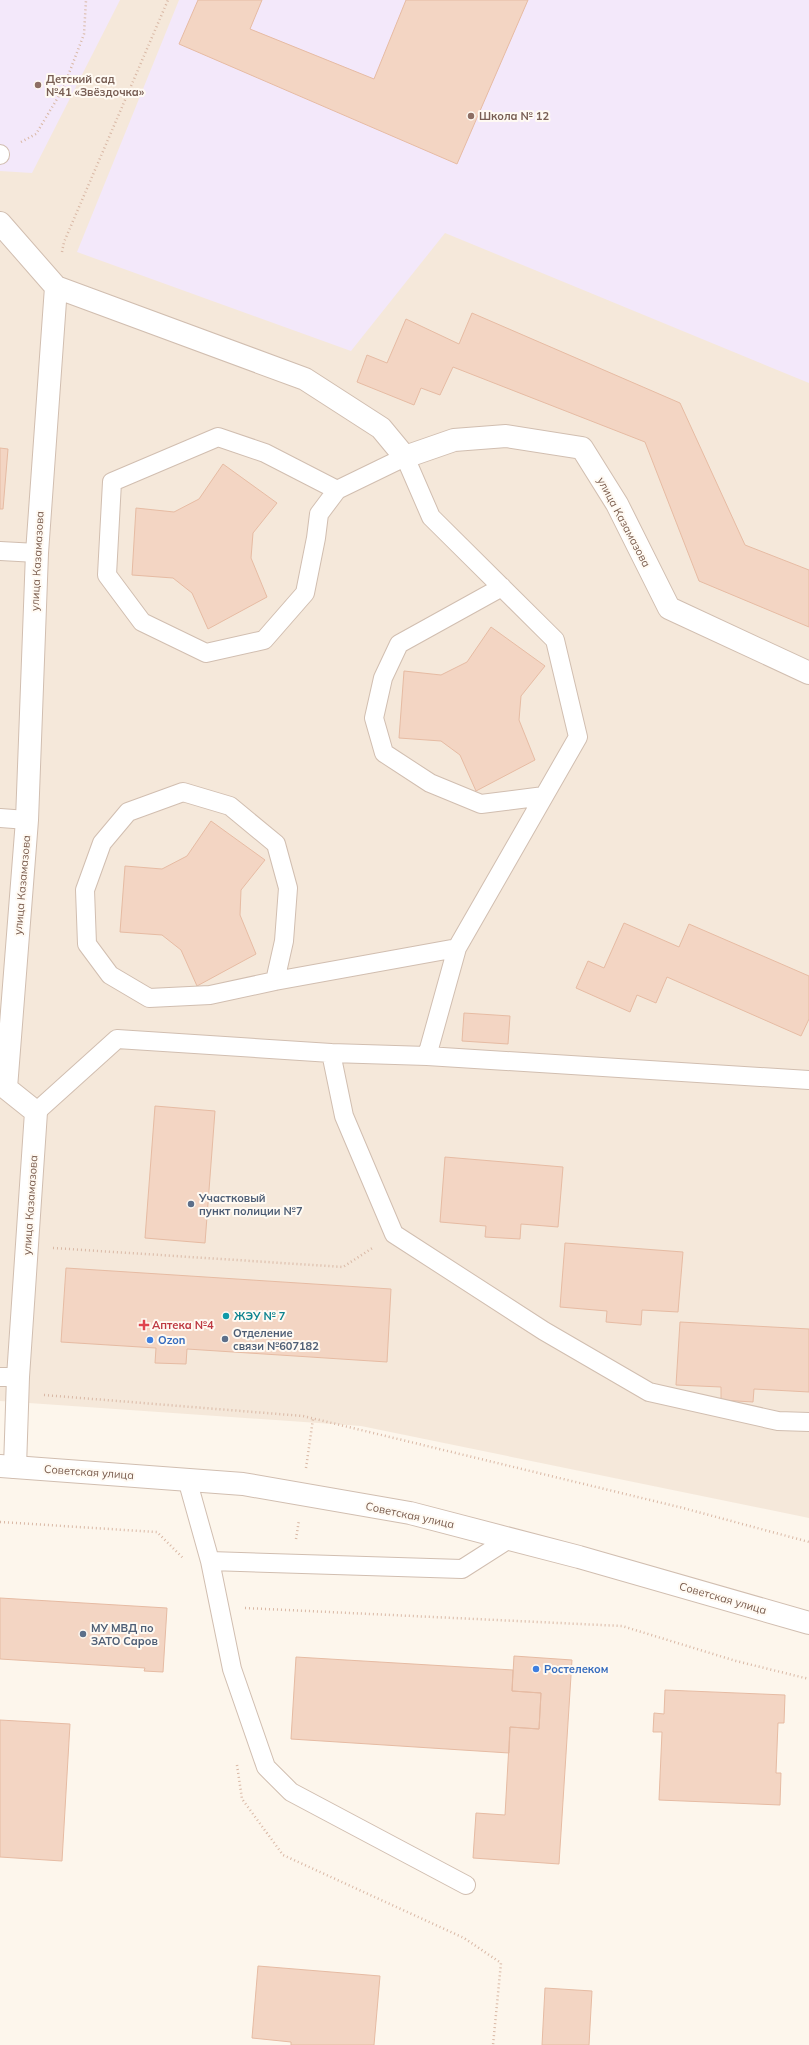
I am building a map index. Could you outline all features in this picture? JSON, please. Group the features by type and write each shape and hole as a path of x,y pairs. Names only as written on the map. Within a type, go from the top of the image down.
{"street":[{"path":"0,223 56,287 305,379 381,428 406,457"},
{"name":"улица Казамазова","path":"8,1466 12,1382 27,1246 36,1112 3,1088 27,820 37,553 56,287"},
{"name":"улица Казамазова","path":"406,457 454,440 506,436 582,448 616,504 669,608 809,673"},
{"name":"Советская улица","path":"8,1466 243,1484 395,1511 579,1557 809,1623"}],"lane":[{"path":"337,490 265,452 218,437 112,482 107,575 142,622 206,654 264,640 305,593 316,538 318,514 337,490 406,457 431,517 555,640 578,737 457,948 427,1056"},
{"path":"0,551 37,553"},
{"path":"502,587 399,644 383,678 374,718 384,753 430,784 481,804 544,796"},
{"path":"275,981 284,941 288,888 276,844 230,806 183,792 128,812 102,843 85,890 87,944 110,975 149,998 210,995 275,981 457,948"},
{"path":"0,818 27,820"},
{"path":"36,1112 117,1039 331,1053 427,1056 809,1080"},
{"path":"331,1053 344,1116 394,1234 544,1330 649,1392 778,1421 809,1422"},
{"path":"187,1479 210,1561 232,1669 266,1767 291,1792 466,1885"},
{"path":"210,1561 462,1569 509,1539"}],"path":[{"path":"0,154 36,134 64,89 84,34 86,0"},
{"path":"56,287 64,242 168,0"},
{"path":"27,1246 343,1267 394,1234"},
{"path":"12,1382 303,1416 684,1508 809,1542"},
{"path":"306,1468 313,1419"},
{"path":"295,1544 299,1514"},
{"path":"0,1522 157,1532 217,1591 232,1608 622,1626 736,1661 809,1679"},
{"path":"237,1762 242,1799 283,1855 464,1938 501,1963 494,2045"}],"shaded area":[{"path":"0,0 809,0 809,1518 361,1426 0,1401"},
{"name":"Детский сад №41 «Звёздочка»","path":"0,0 120,0 32,173 0,171"},
{"name":"Школа № 12","path":"179,0 809,0 809,383 445,233 351,351 77,252"}],"building":[{"path":"198,0 262,0 250,29 374,79 406,0 528,0 457,164 179,44"},
{"path":"472,313 680,403 745,545 809,570 809,627 699,581 645,442 453,367 440,395 421,388 414,405 357,382 367,355 387,363 406,319 459,344"},
{"path":"0,448 8,449 3,509 0,509"},
{"path":"223,464 277,503 253,533 251,558 267,597 208,629 192,593 173,578 132,575 136,508 174,512 199,499"},
{"path":"491,627 545,666 521,696 519,720 535,760 476,791 460,755 441,741 399,738 404,671 441,675 467,662"},
{"path":"211,821 265,860 241,890 240,915 256,954 197,986 181,950 162,935 120,932 125,866 162,869 187,856"},
{"path":"624,923 679,947 689,924 809,976 809,1019 801,1036 667,977 656,1003 637,995 630,1012 576,988 588,961 604,968"},
{"path":"464,1013 510,1016 508,1044 462,1041"},
{"path":"155,1106 215,1111 205,1243 145,1238"},
{"path":"445,1157 563,1167 558,1227 521,1224 520,1239 485,1237 486,1226 440,1222"},
{"path":"565,1243 683,1252 678,1312 642,1310 641,1325 606,1322 607,1311 560,1307"},
{"name":"ЖЭУ № 7","path":"66,1268 391,1289 387,1362 187,1349 186,1364 155,1363 156,1348 61,1342"},
{"path":"680,1322 809,1329 809,1392 754,1389 753,1402 721,1400 721,1387 676,1385"},
{"name":"МУ МВД по ЗАТО Саров","path":"0,1598 167,1608 163,1672 144,1671 145,1668 0,1659"},
{"path":"514,1656 572,1660 559,1864 473,1858 476,1813 505,1815 510,1727 539,1729 541,1693 512,1691"},
{"name":"Ростелеком","path":"296,1657 513,1670 512,1691 541,1693 539,1729 510,1727 509,1753 291,1739"},
{"path":"665,1690 785,1695 784,1723 778,1723 776,1773 781,1773 780,1805 659,1800 662,1732 653,1732 654,1713 664,1714"},
{"path":"0,1720 70,1724 62,1861 0,1857"},
{"path":"258,1966 380,1976 374,2045 291,2045 291,2042 252,2038"},
{"path":"545,1988 592,1991 589,2045 542,2045"}],"place":[{"name":"Детский сад №41 «Звёздочка»","path":"38,85"},
{"name":"Школа № 12","path":"471,116"},
{"name":"Участковый пункт полиции №7","path":"191,1204"},
{"name":"ЖЭУ № 7","path":"226,1316"},
{"name":"Аптека №4","path":"144,1325"},
{"name":"Отделение связи №607182","path":"225,1339"},
{"name":"Ozon","path":"150,1340"},
{"name":"МУ МВД по ЗАТО Саров","path":"83,1634"},
{"name":"Ростелеком","path":"536,1669"}]}
